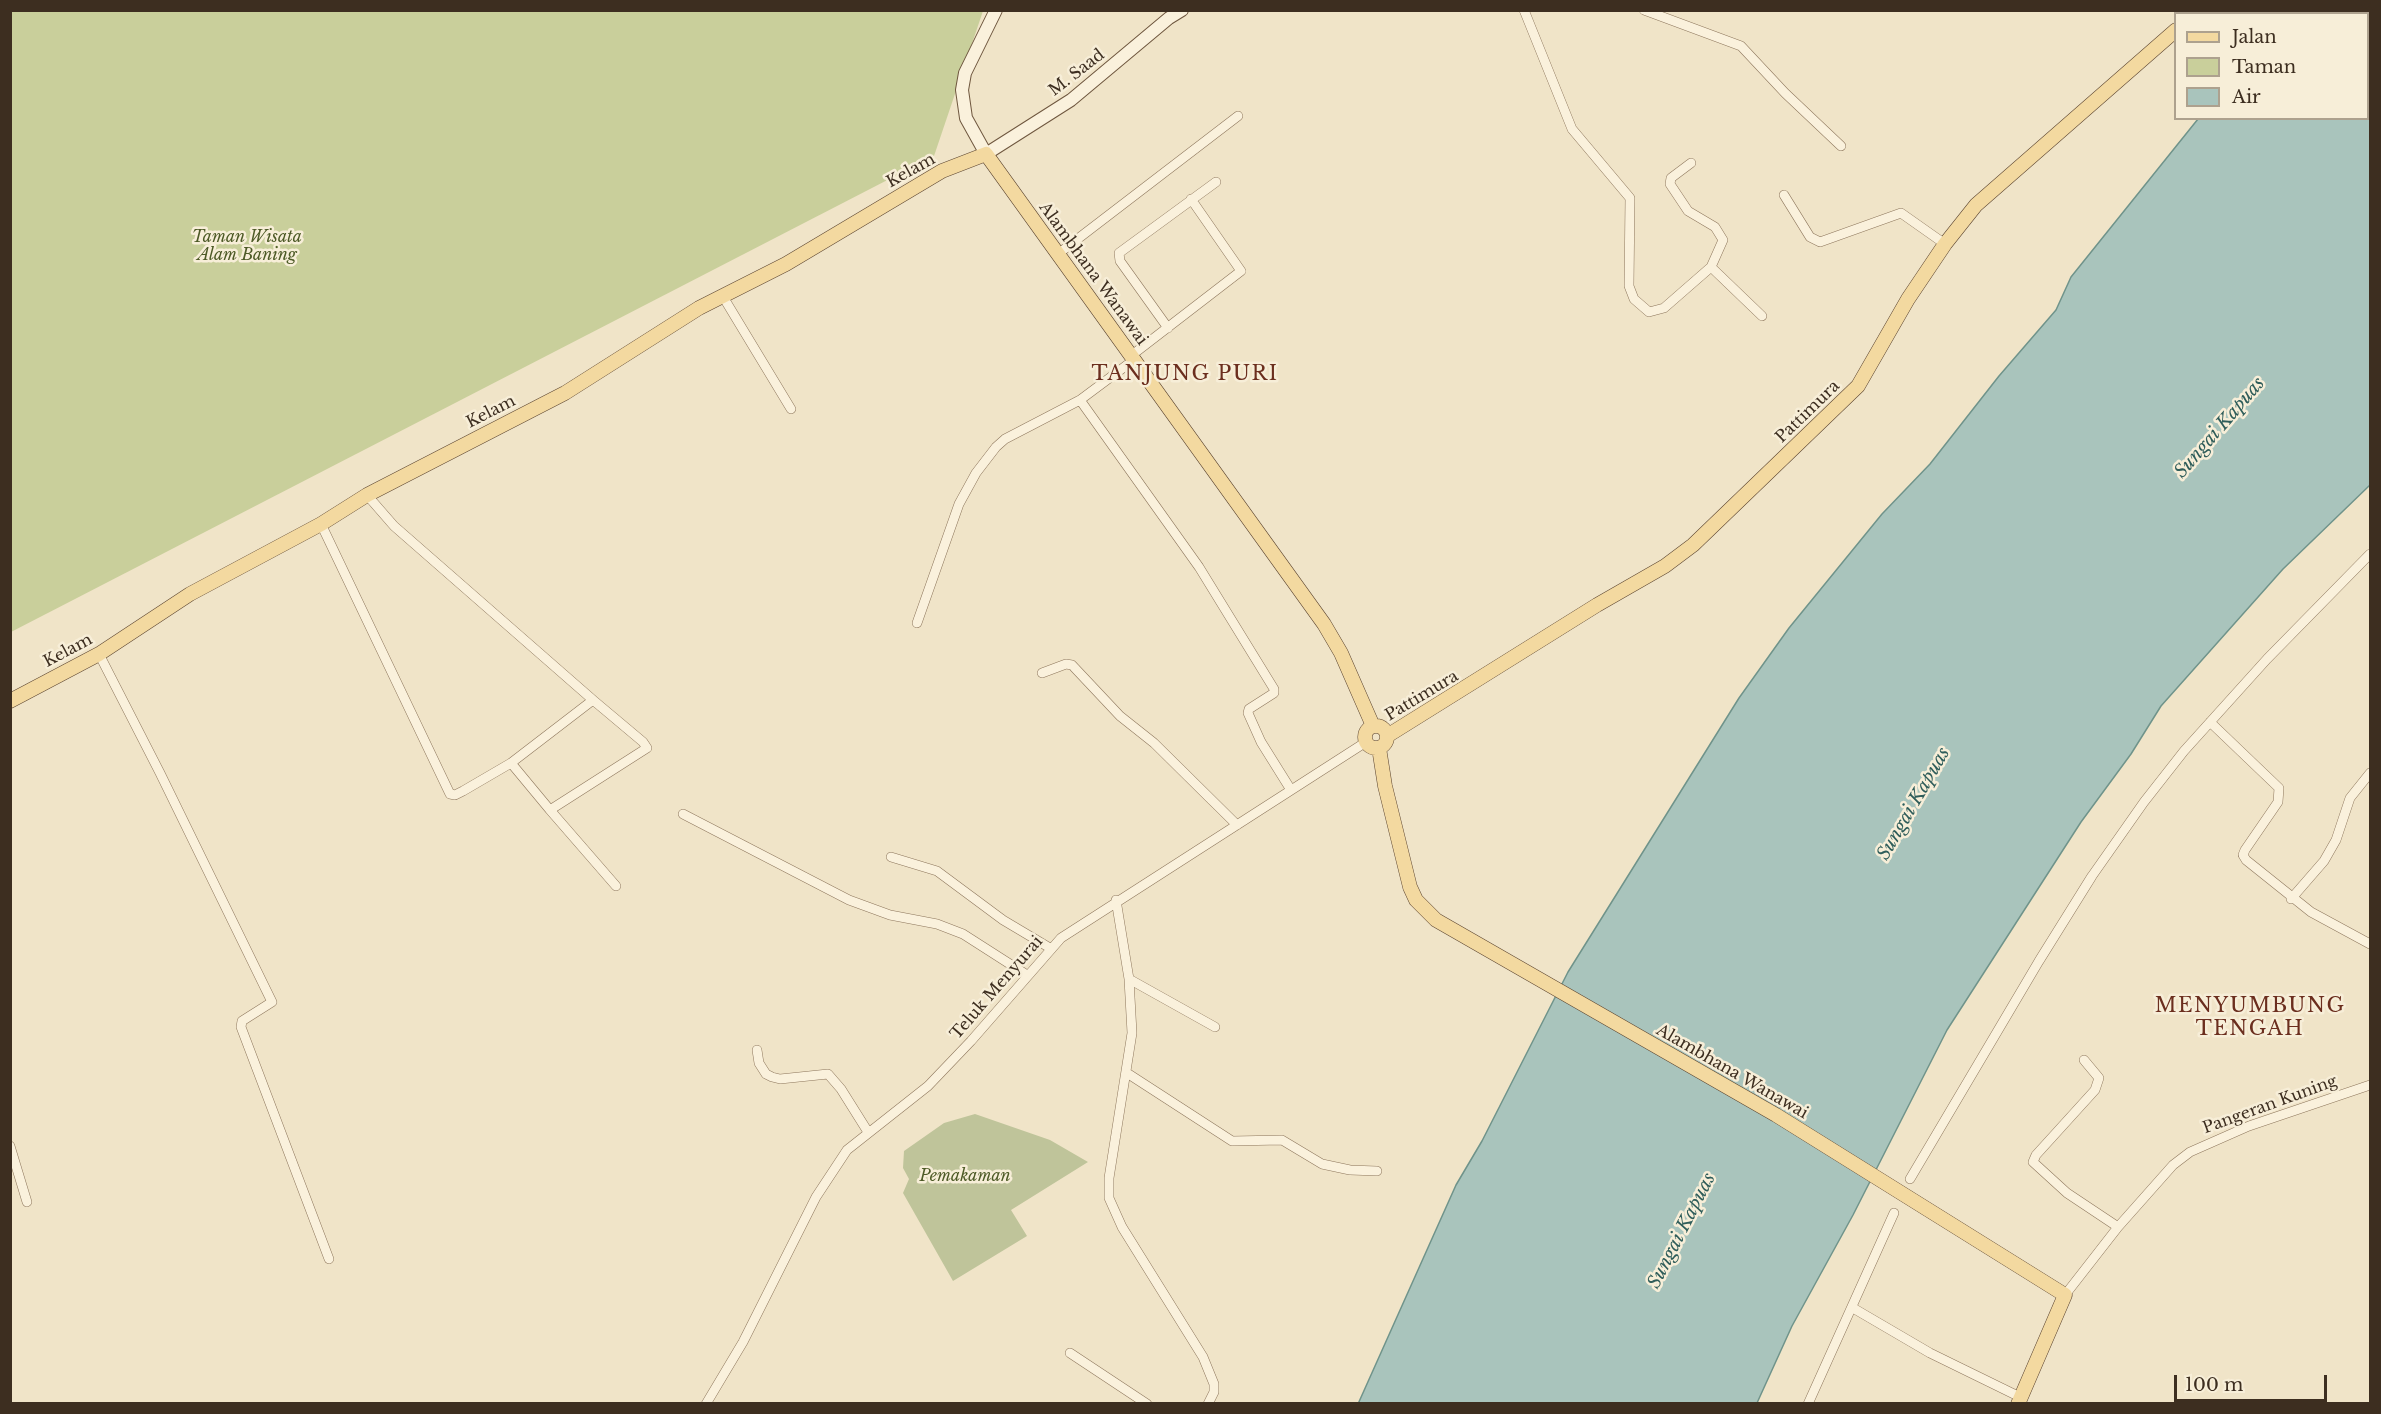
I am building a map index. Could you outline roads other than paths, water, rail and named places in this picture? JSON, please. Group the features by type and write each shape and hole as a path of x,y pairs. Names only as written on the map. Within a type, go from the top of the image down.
{"main road":[{"name":"Pattimura","path":"1387,736 1597,605 1665,566 1693,544 1858,386 1908,299 1945,244 1976,205 2101,98 2174,31"},
{"name":"Alambhana Wanawai","path":"986,154 1324,624 1341,653 1373,726"},
{"name":"Kelam","path":"10,701 99,654 190,594 321,524 367,495 565,393 722,295 786,264 942,171 986,154"},
{"path":"1373,726 1381,726 1387,736 1386,743 1379,748 1372,747 1366,742 1367,731 1373,726"},
{"name":"Alambhana Wanawai","path":"1379,748 1385,786 1410,887 1416,900 1430,914 1468,939 1776,1115 2065,1295"},
{"path":"2019,1400 2065,1295"}],"street":[{"name":"Alambhana Wanawai","path":"986,154 966,118 962,90 964,73 996,10"},
{"name":"M. Saad","path":"986,154 1064,104 1169,18 1182,10"},
{"path":"1524,10 1572,129 1630,198 1629,286 1634,299 1645,310 1656,312 1711,267 1721,246 1722,236 1715,227 1689,211 1669,181 1691,163"},
{"path":"1644,10 1742,46 1792,100 1841,146"},
{"path":"1058,254 1238,116"},
{"path":"1168,328 1120,261 1119,253 1216,182"},
{"path":"1784,195 1810,237 1820,242 1901,213 1945,244"},
{"path":"917,623 958,504 976,473 1005,440 1080,400 1241,272 1191,200"},
{"path":"1711,267 1762,316"},
{"path":"722,295 791,410"},
{"path":"1080,400 1199,567 1274,689 1274,693 1248,713 1261,742 1291,790"},
{"path":"367,495 394,526 643,742 647,748 550,810"},
{"path":"321,524 446,789 455,795 511,763 593,700"},
{"path":"1910,1179 2092,876 2144,802 2210,722 2370,554"},
{"path":"99,654 272,1002 242,1021 241,1027 329,1259"},
{"path":"1042,673 1066,664 1072,665 1120,716 1154,743 1238,825"},
{"path":"2210,722 2279,788 2278,802 2243,855 2250,865 2291,899 2370,944"},
{"name":"Teluk Menyurai","path":"706,1404 743,1342 825,1182 847,1150 922,1092 971,1041 1050,948 1081,923 1366,742"},
{"path":"511,763 616,886"},
{"path":"2291,899 2324,861 2336,840 2350,798 2370,773"},
{"path":"683,814 849,900 890,915 937,924 963,934 1027,975"},
{"path":"891,857 937,871 1003,920 1050,948"},
{"path":"1116,900 1129,979 1132,1017 1127,1073 1114,1144 1109,1198 1122,1227 1203,1357 1214,1384 1214,1392 1208,1404"},
{"path":"1129,979 1215,1027"},
{"path":"757,1050 759,1063 766,1074 772,1077 780,1079 828,1074 841,1089 868,1132"},
{"path":"2084,1059 2098,1078 2096,1089 2036,1155 2033,1162 2067,1193 2118,1227"},
{"path":"1127,1073 1232,1141 1282,1140 1333,1167 1377,1171"},
{"name":"Pangeran Kuning","path":"2065,1295 2118,1227 2173,1165 2190,1152 2249,1126 2370,1085"},
{"path":"10,1146 27,1202"},
{"path":"1808,1404 1894,1213"},
{"path":"1853,1308 1930,1353 2019,1400"},
{"path":"1070,1353 1147,1404"}],"water":[{"name":"Sungai Kapuas","path":"2295,10 2370,11 2370,485 2283,569 2161,706 2131,754 2081,822 1947,1030 1853,1215 1792,1326 1757,1403 1358,1404 1456,1185 1482,1141 1568,972 1739,698 1789,628 1882,514 1930,464 1999,376 2056,310 2071,277 2197,120 2369,120 2369,12 2293,12"}],"district":[{"name":"TANJUNG PURI","path":"1185,374"},
{"name":"MENYUMBUNG TENGAH","path":"2250,1018"}],"park label":[{"name":"Taman Wisata Alam Baning","path":"247,246"},
{"name":"Pemakaman","path":"965,1176"}]}
